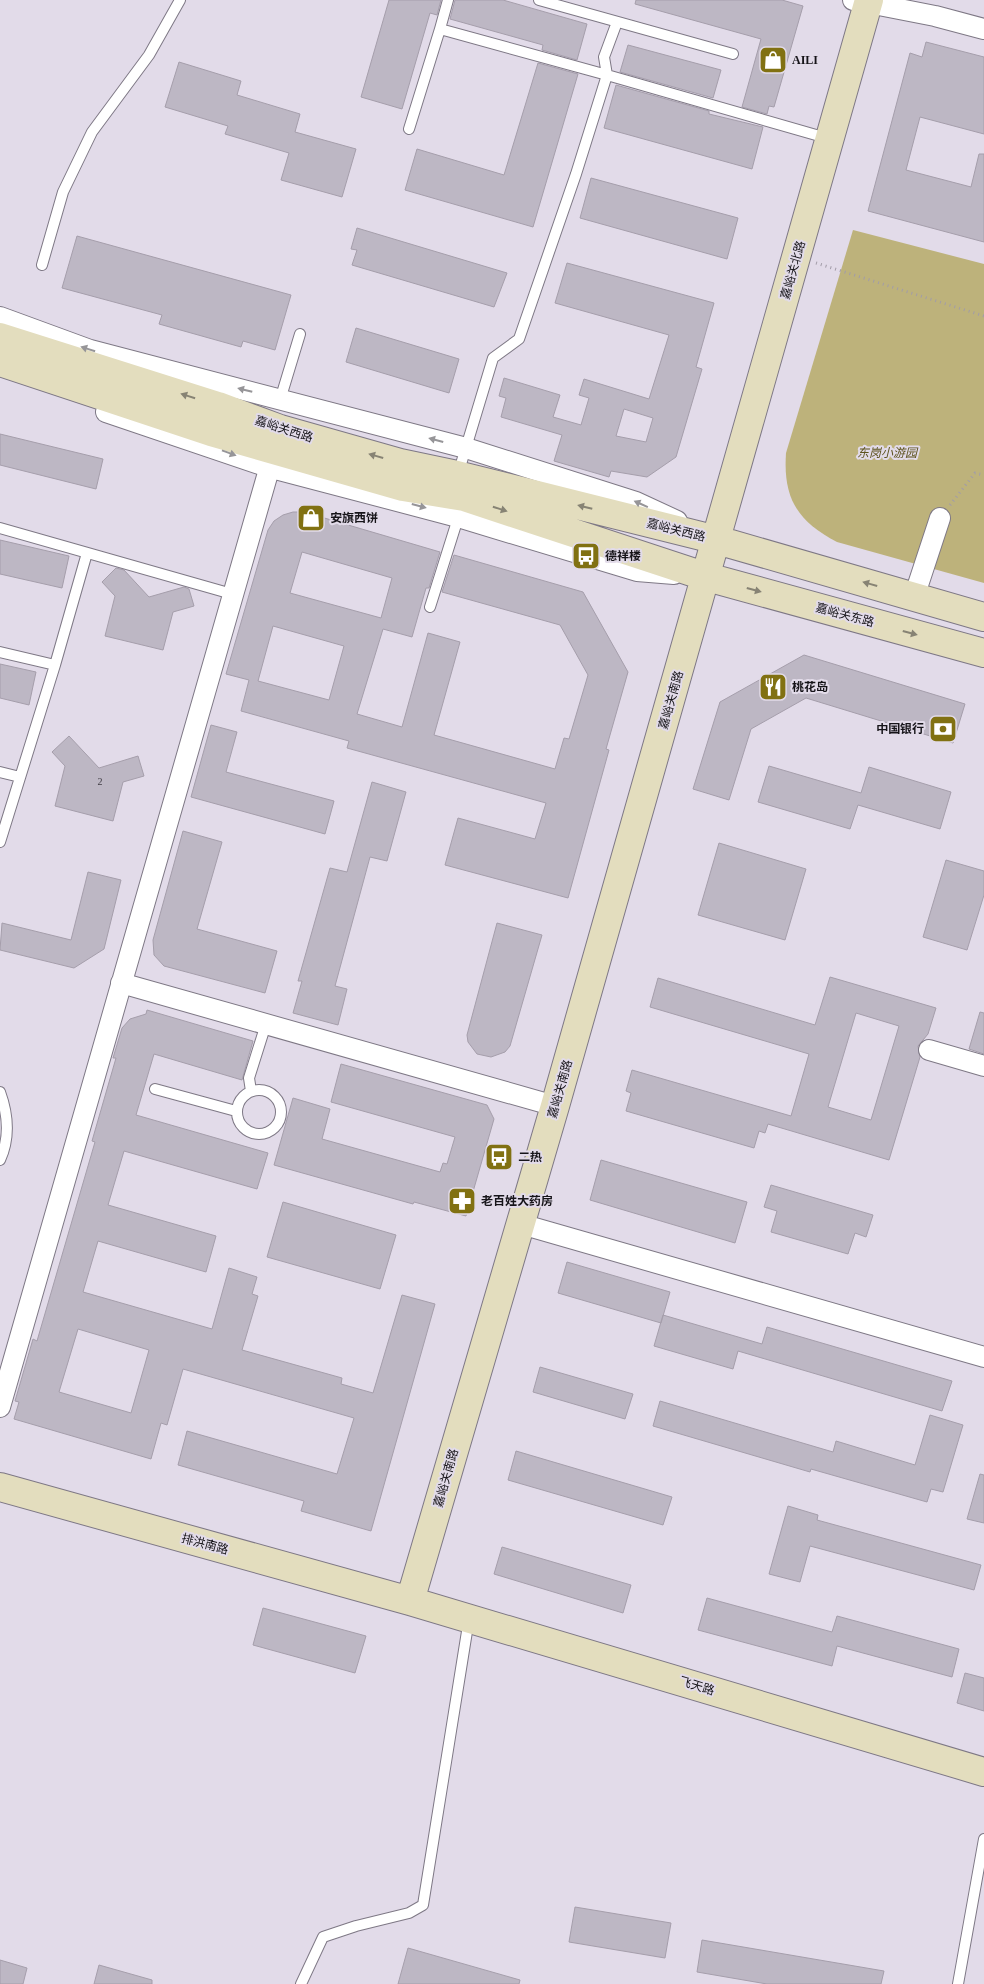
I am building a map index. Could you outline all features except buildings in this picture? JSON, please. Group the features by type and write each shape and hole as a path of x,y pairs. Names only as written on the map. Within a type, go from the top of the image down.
{"main road":[{"name":"嘉峪关北路","path":"706,576 830,139 863,1"},
{"name":"嘉峪关西路","path":"0,336 218,406 274,449"},
{"name":"嘉峪关西路","path":"0,362 211,432 403,487 717,540"},
{"name":"嘉峪关西路","path":"460,496 706,576"},
{"path":"717,540 984,617"},
{"name":"嘉峪关东路","path":"706,576 984,653"},
{"name":"嘉峪关南路","path":"410,1601 521,1224 706,576"},
{"name":"排洪南路","path":"0,1487 410,1601"},
{"name":"飞天路","path":"410,1601 984,1772"}],"street":[{"path":"863,1 935,16 984,29"},
{"name":"嘉峪关西路","path":"0,317 90,350 466,448 636,502 717,540"},
{"path":"0,376 274,449 0,1407"},
{"path":"914,597 940,518"},
{"path":"121,983 555,1106"},
{"path":"929,1050 984,1066"},
{"path":"521,1224 984,1357"}],"lane":[{"path":"42,265 63,192 92,132 149,55 180,0"},
{"path":"409,129 448,0"},
{"path":"539,0 733,54"},
{"path":"430,607 460,496 466,448 493,358 519,339 576,174 607,75 604,57 617,22"},
{"path":"440,29 830,139"},
{"path":"280,400 300,334"},
{"path":"0,528 232,594"},
{"path":"0,842 88,553"},
{"path":"0,652 55,666"},
{"path":"0,772 20,777"},
{"path":"251,1090 249,1078 266,1024"},
{"path":"155,1089 236,1110"},
{"path":"260,1089 276,1097 281,1113 274,1128 266,1133 249,1132 242,1127 236,1110 244,1095 251,1090 260,1089"},
{"path":"0,1092 6,1107 7,1133 0,1160"},
{"path":"301,1984 303,1974 323,1937 356,1926 409,1913 422,1905 470,1618"},
{"path":"958,1984 984,1839"}],"path":[{"path":"796,257 984,316"},
{"path":"940,518 975,473 984,475"}],"green space":[{"name":"东岗小游园","path":"853,230 984,264 984,583 837,542 812,526 802,516 790,495 787,483 786,453"}],"place":[{"name":"AILI","path":"773,60"},
{"name":"安旗西饼","path":"311,518"},
{"name":"德祥楼","path":"586,556"},
{"name":"桃花岛","path":"773,687"},
{"name":"中国银行","path":"943,729"},
{"name":"二热","path":"499,1157"},
{"name":"老百姓大药房","path":"462,1201"}]}
